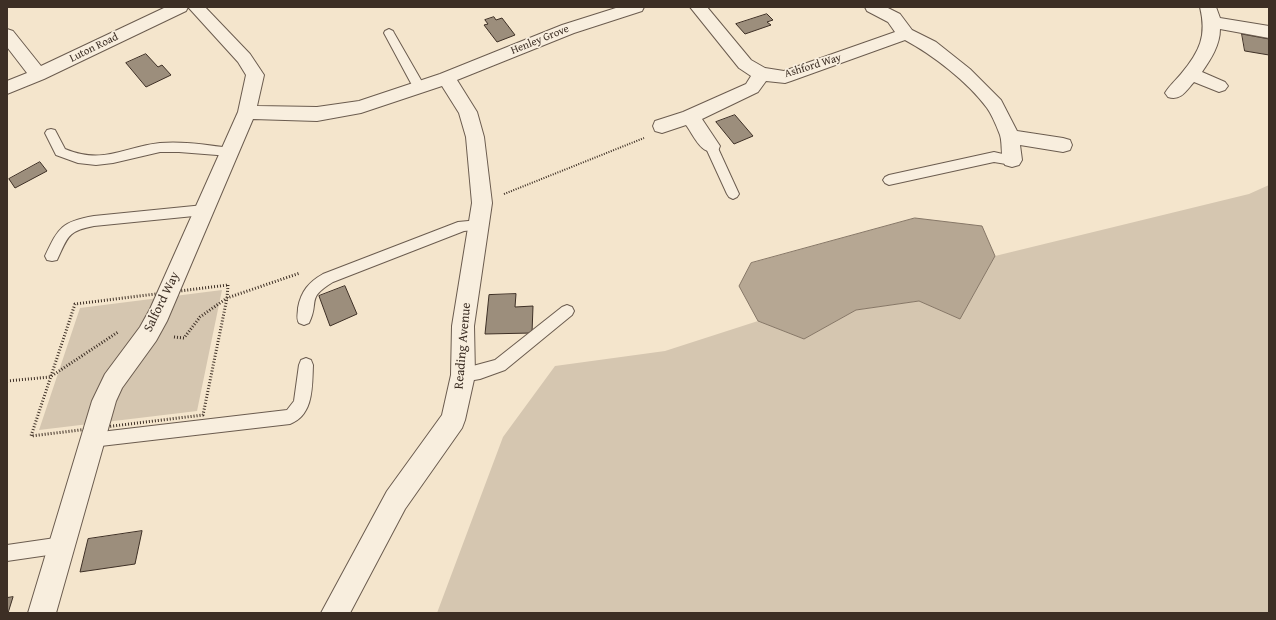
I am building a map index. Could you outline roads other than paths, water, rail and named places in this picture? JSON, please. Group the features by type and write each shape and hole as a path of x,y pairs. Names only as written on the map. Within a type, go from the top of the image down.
{"street":[{"name":"Luton Road","path":"7,88 38,75 180,7"},
{"name":"Salford Way","path":"42,613 93,434 112,381 148,334 159,314 247,112 255,75 244,58 196,7"},
{"name":"Henley Grove","path":"247,112 317,114 361,107 446,78 568,29 636,7"},
{"name":"Ashford Way","path":"698,7 745,64 761,74 785,77 906,34"},
{"path":"873,7 894,18 906,34 930,46 964,73 995,105 1010,138 1012,160"},
{"path":"1174,94 1191,74 1210,40 1210,15 1269,32"},
{"path":"7,35 38,75"},
{"path":"662,126 690,117 752,88 761,74"},
{"path":"1191,74 1219,86"},
{"name":"Reading Avenue","path":"335,613 396,500 453,420 463,375 463,326 482,203 475,137 472,124 468,112 446,78"},
{"path":"690,117 711,146"},
{"path":"1010,138 1063,145"}],"lane":[{"path":"389,33 419,87"},
{"path":"51,133 60,152 75,159 94,162 130,155 149,149 162,148 230,152"},
{"path":"711,146 733,194"},
{"path":"889,180 994,158 1012,160"},
{"path":"52,256 64,232 69,227 94,221 204,210"},
{"path":"304,319 307,294 318,283 463,226 479,225"},
{"path":"463,375 480,372 500,365 566,311"},
{"path":"93,434 290,417 296,414 301,405 306,365"},
{"path":"7,553 62,545"}]}
